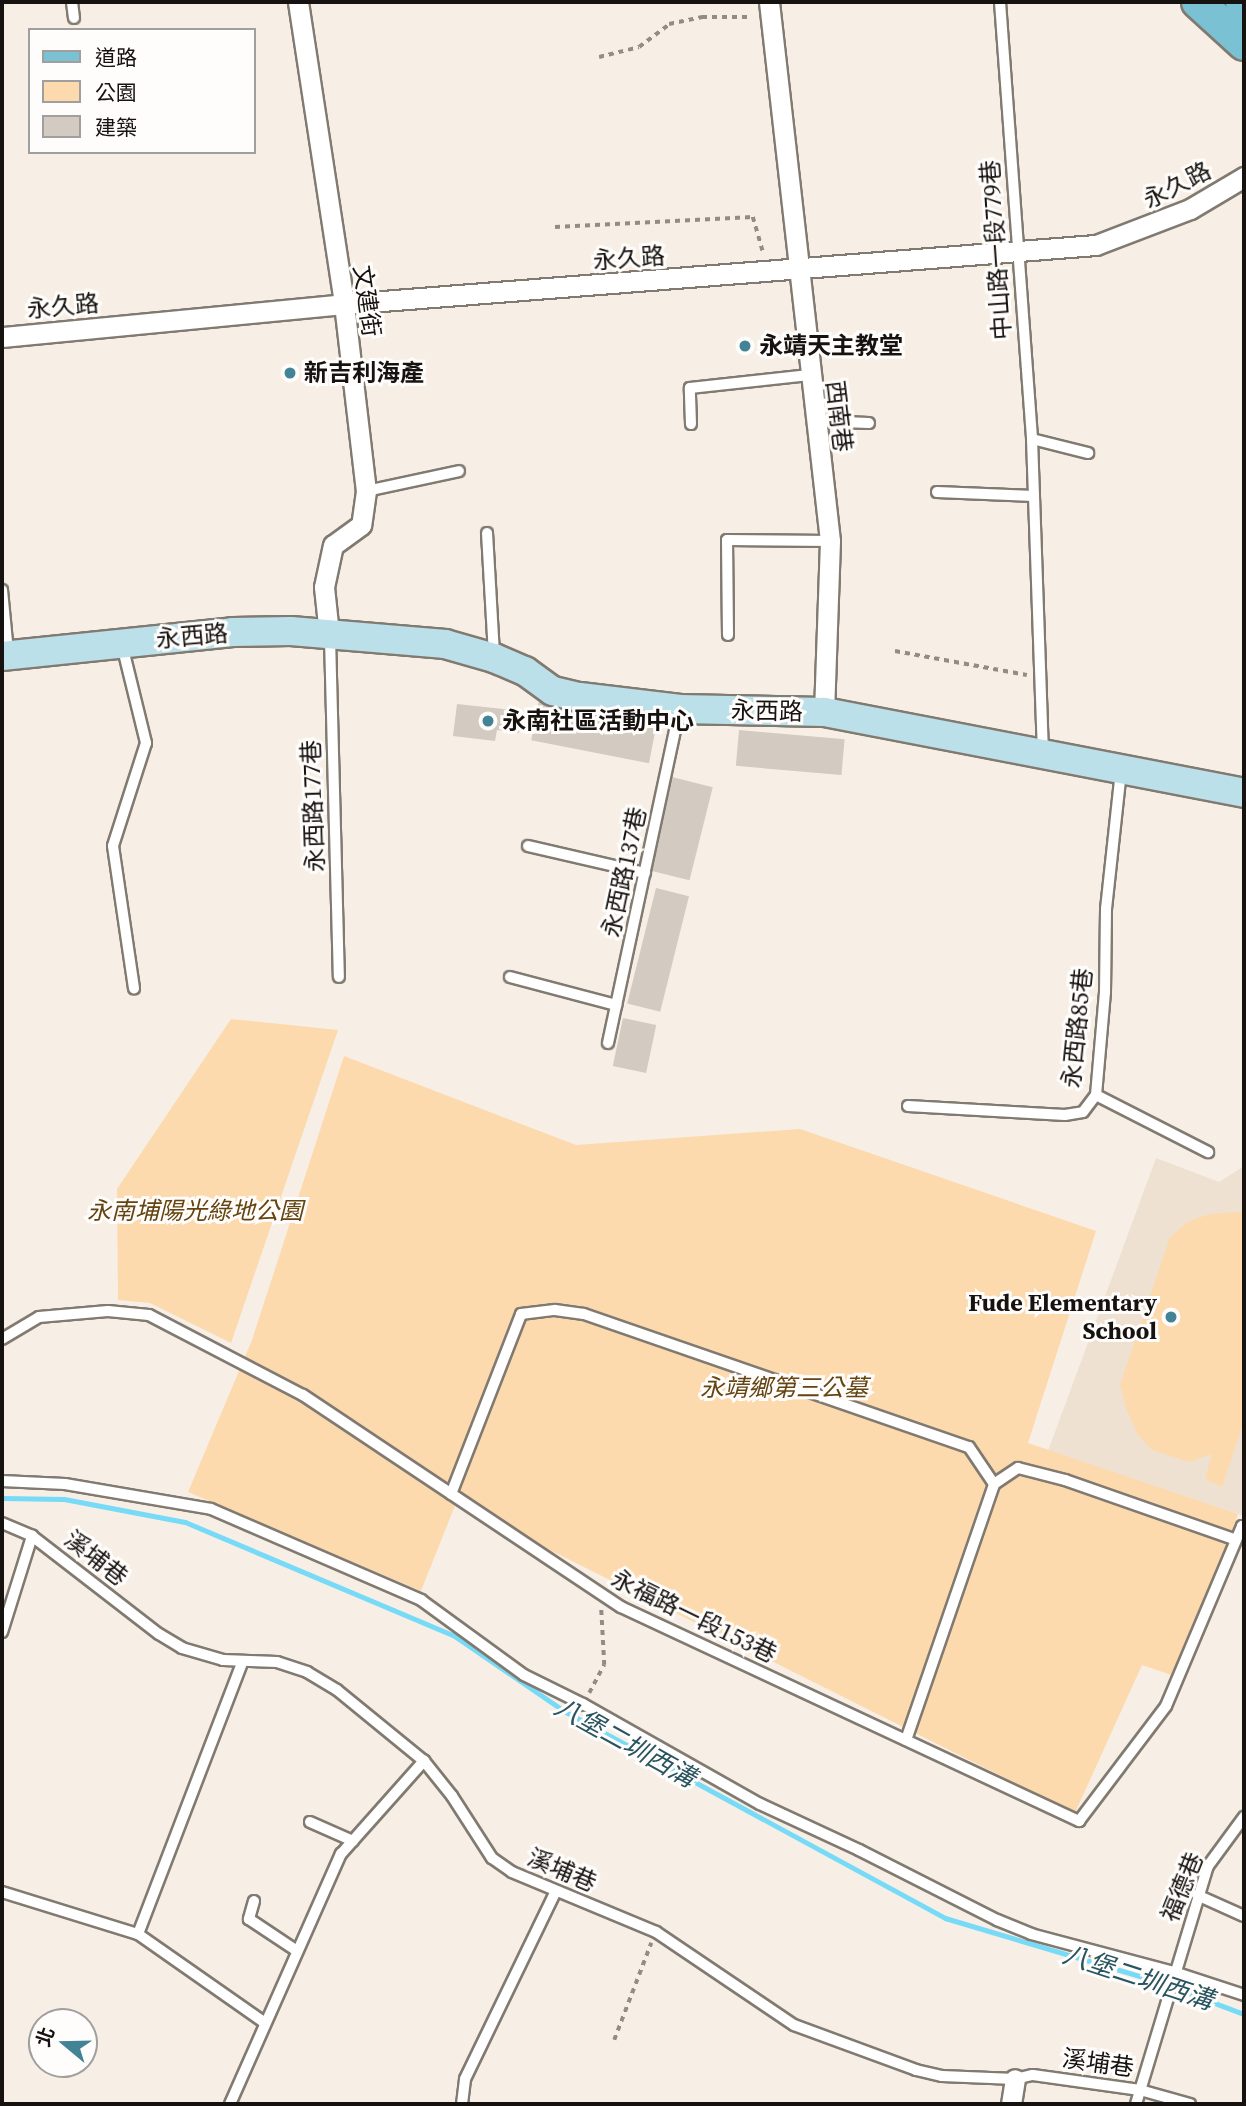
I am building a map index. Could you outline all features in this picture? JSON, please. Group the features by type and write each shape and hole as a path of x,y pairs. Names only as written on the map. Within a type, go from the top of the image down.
{"main road":[{"path":"1198,2 1244,44"}],"street":[{"name":"文建街","path":"298,2 344,304 366,491 361,525 333,545 324,587 330,634"},
{"name":"西南巷","path":"771,10 809,376 830,541 824,712"},
{"name":"永久路","path":"2,337 344,304 1017,253 1107,242 1190,209 1244,177"},
{"name":"永西路","path":"5,656 233,632 330,634 445,644 494,658 525,671 554,691 680,709 824,712 1244,793"},
{"path":"1011,2104 1015,2080"}],"lane":[{"path":"72,2 74,18"},
{"name":"中山路一段779巷","path":"1000,2 1032,439 1043,755"},
{"path":"691,424 690,388 809,376"},
{"path":"816,421 869,423"},
{"path":"1032,439 1088,453"},
{"path":"366,491 459,471"},
{"path":"937,492 1034,496"},
{"path":"487,533 494,658"},
{"path":"728,635 727,540 830,541"},
{"path":"2,590 5,656"},
{"name":"永西路177巷","path":"330,634 339,977"},
{"path":"121,643 146,743 113,846 134,988"},
{"name":"永西路137巷","path":"608,1043 680,709"},
{"name":"永西路85巷","path":"908,1106 1065,1115 1083,1112 1096,1095 1105,992 1106,909 1121,771"},
{"path":"528,846 645,873"},
{"path":"510,977 616,1005"},
{"path":"1096,1095 1208,1153"},
{"path":"451,1494 521,1314 555,1310 584,1314 969,1447 994,1484"},
{"name":"永福路一段153巷","path":"2,1339 39,1317 108,1311 149,1315 303,1395 621,1607 1079,1821 1166,1706 1242,1526 1244,1528"},
{"path":"906,1740 994,1484 1018,1468 1065,1480 1236,1540"},
{"path":"2,1481 65,1483 211,1510 421,1600 524,1675 583,1704 760,1804 997,1920 1031,1934 1244,1995"},
{"name":"溪埔巷","path":"2,1522 32,1536 159,1634 182,1648 242,1663 277,1661 307,1672 337,1690 424,1761 452,1796 492,1858 512,1872 656,1932 794,2025 916,2070 942,2076 1015,2080 1033,2075 1140,2090 1190,2104"},
{"path":"2,1632 32,1536"},
{"path":"138,1934 242,1663"},
{"path":"230,2104 341,1854 424,1761"},
{"name":"福德巷","path":"1136,2104 1208,1866 1244,1817"},
{"path":"310,1822 353,1841"},
{"path":"462,2104 465,2079 556,1891"},
{"path":"2,1892 138,1934 265,2023"},
{"path":"1198,1895 1244,1916"},
{"path":"254,1901 249,1919 297,1951"}],"path":[{"path":"599,57 639,47 669,24 702,17 771,10"},
{"path":"555,227 753,217 769,272"},
{"path":"895,651 1041,677"},
{"path":"583,1704 604,1665 600,1593"},
{"path":"614,2040 656,1932"}],"shaded area":[{"name":"Fude Elementary School","path":"1156,1158 1219,1182 1244,1166 1244,1516 1048,1451"}],"green space":[{"name":"永南埔陽光綠地公園","path":"231,1019 338,1030 231,1343 150,1303 118,1300 117,1189"},
{"name":"永靖鄉第三公墓","path":"344,1056 576,1145 800,1129 1096,1231 1028,1443 1238,1514 1183,1679 1142,1665 1075,1813 456,1503 421,1591 188,1492 252,1340"},
{"path":"1210,1214 1244,1214 1244,1421 1222,1487 1205,1479 1212,1454 1189,1462 1152,1450 1138,1435 1127,1411 1120,1385 1170,1237 1189,1221"}],"building":[{"path":"539,700 657,723 649,763 531,740"},
{"name":"永南社區活動中心","path":"457,704 522,711 519,733 497,730 495,741 453,736"},
{"path":"739,730 845,739 841,775 736,766"},
{"path":"672,777 713,787 690,880 649,870"},
{"path":"656,888 689,896 660,1012 627,1003"},
{"path":"623,1018 656,1025 646,1073 613,1066"}],"waterway":[{"name":"八堡二圳西溝","path":"2,1498 64,1499 185,1522 453,1635 564,1711 945,1918 1156,1981 1244,2014"}],"place":[{"name":"永靖天主教堂","path":"745,346"},
{"name":"新吉利海產","path":"290,373"},
{"name":"永南社區活動中心","path":"488,721"},
{"name":"Fude Elementary School","path":"1171,1317"}]}
